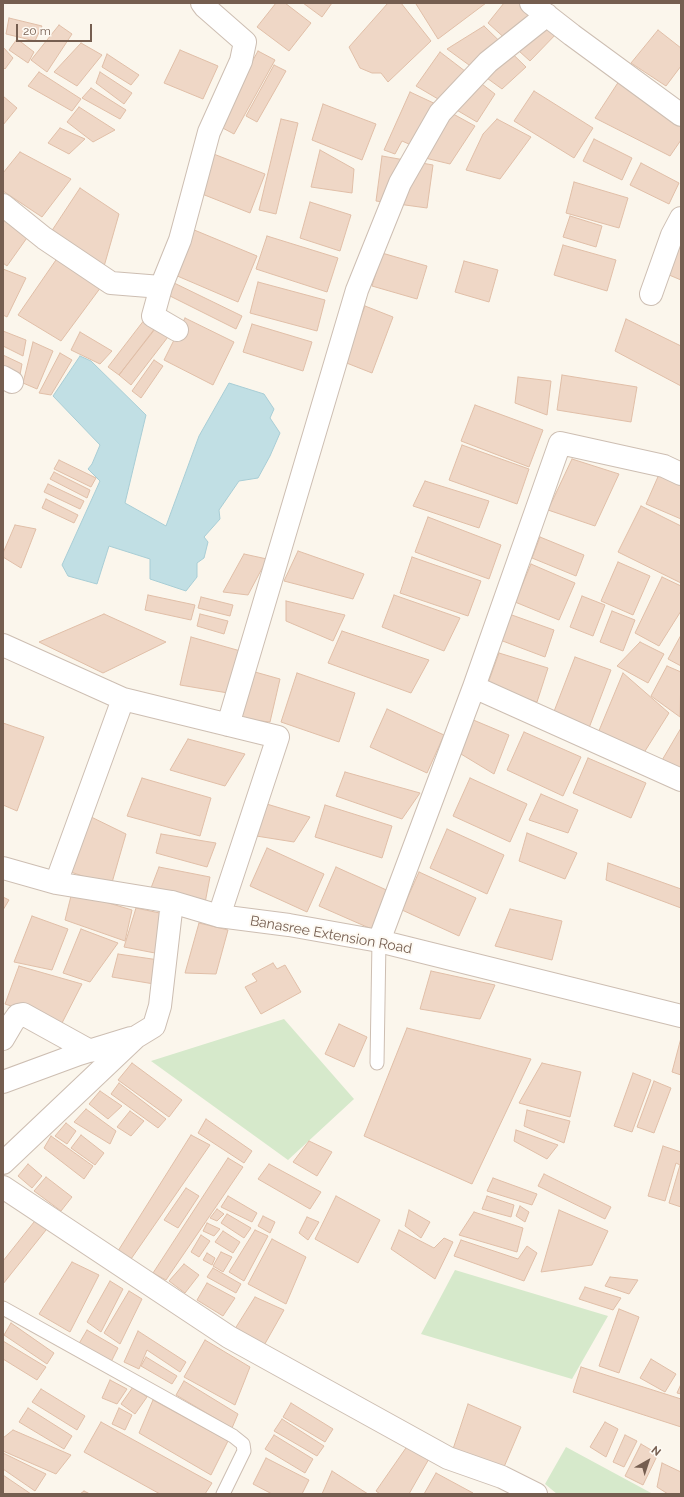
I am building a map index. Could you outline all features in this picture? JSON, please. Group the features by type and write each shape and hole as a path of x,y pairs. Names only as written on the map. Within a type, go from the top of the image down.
{"street":[{"path":"177,330 153,316 161,287 180,240 209,132 241,61 245,42 202,3"},
{"path":"228,724 357,290 400,183 440,113 539,9 681,115"},
{"path":"3,205 44,238 111,283 161,287"},
{"path":"651,294 672,235 681,218"},
{"path":"379,941 474,687 560,443 664,466 681,474"},
{"path":"3,645 123,699 278,736 219,916"},
{"path":"474,687 681,780"},
{"path":"56,883 123,699"},
{"name":"Banasree Extension Road","path":"3,868 56,883 172,902 219,916 289,925 379,941 681,1016"},
{"path":"3,1163 136,1037 154,1026 160,1006 172,902"},
{"path":"3,1039 18,1015 23,1014 90,1051"},
{"path":"3,1082 90,1051 136,1037"},
{"path":"3,1186 229,1337 448,1458 502,1477 536,1494"}],"lane":[{"path":"377,1064 379,941"},
{"path":"3,1308 233,1436 242,1444 244,1451 224,1494"}],"green space":[{"path":"284,1019 354,1099 288,1160 151,1061"},
{"path":"455,1270 608,1316 572,1379 421,1334"},
{"path":"566,1447 653,1494 557,1494 545,1484"}],"water":[{"path":"80,356 91,361 146,415 125,503 166,526 199,436 229,383 264,394 274,409 270,418 280,433 270,456 258,478 239,481 219,510 220,519 204,537 208,542 204,558 197,563 197,577 186,591 150,579 150,559 109,546 97,584 68,576 62,565 100,481 88,469 92,464 100,445 53,396"}],"building":[{"path":"276,3 285,3 311,23 289,51 257,27"},
{"path":"303,3 332,3 322,17"},
{"path":"388,3 401,3 431,41 388,82 381,73 372,73 360,68 349,47"},
{"path":"486,3 438,39 416,4"},
{"path":"504,3 529,3 560,30 530,61 488,23"},
{"path":"9,18 42,26 35,41 6,34"},
{"path":"59,25 72,34 47,72 31,60"},
{"path":"484,26 526,67 502,89 447,49"},
{"path":"658,30 681,48 681,66 666,86 631,63"},
{"path":"17,39 34,52 28,63 9,50"},
{"path":"81,43 102,55 77,86 54,72"},
{"path":"3,47 13,58 5,69 3,67"},
{"path":"180,50 218,66 203,99 164,83"},
{"path":"258,51 275,60 234,134 217,125"},
{"path":"440,52 495,94 477,122 416,86"},
{"path":"107,54 139,75 131,85 102,67"},
{"path":"274,65 286,71 257,122 246,116"},
{"path":"39,72 81,99 72,111 28,86"},
{"path":"100,72 132,93 124,104 96,83"},
{"path":"621,78 681,120 681,140 670,156 595,118"},
{"path":"91,88 126,110 120,119 82,98"},
{"path":"534,91 593,128 574,158 514,121"},
{"path":"410,92 440,106 418,148 402,141 395,154 384,150"},
{"path":"3,96 17,108 3,125"},
{"path":"323,104 376,124 362,160 312,140"},
{"path":"79,107 115,130 93,142 67,122"},
{"path":"446,110 475,126 450,164 421,157"},
{"path":"281,119 298,123 276,214 259,210"},
{"path":"497,119 531,137 500,179 466,170 483,134"},
{"path":"60,128 85,139 69,154 48,143"},
{"path":"594,139 632,158 622,180 583,161"},
{"path":"320,150 354,169 352,193 311,187"},
{"path":"20,152 71,179 42,217 3,191 3,173"},
{"path":"211,153 265,174 250,213 197,192"},
{"path":"382,156 433,165 427,208 376,201"},
{"path":"641,163 679,183 669,204 630,185"},
{"path":"574,182 628,198 619,228 566,213"},
{"path":"80,188 119,214 103,270 49,235"},
{"path":"310,202 351,215 340,251 300,238"},
{"path":"3,216 29,235 7,266 3,263"},
{"path":"570,216 602,226 596,247 563,237"},
{"path":"187,227 257,256 238,302 168,272"},
{"path":"267,236 338,258 327,292 256,269"},
{"path":"681,241 681,280 662,272"},
{"path":"563,245 616,260 607,291 554,275"},
{"path":"382,253 427,266 417,299 372,286"},
{"path":"58,257 101,287 61,341 18,315"},
{"path":"464,261 498,270 489,302 455,292"},
{"path":"3,269 26,278 7,317 3,315"},
{"path":"170,281 242,316 236,329 164,293"},
{"path":"258,282 325,300 317,331 250,313"},
{"path":"365,306 393,317 372,373 344,362"},
{"path":"148,315 159,323 119,375 108,367"},
{"path":"185,318 234,342 213,385 164,360"},
{"path":"626,319 681,346 681,386 615,351"},
{"path":"159,324 171,333 131,385 119,375"},
{"path":"252,324 312,342 303,371 243,352"},
{"path":"3,331 26,340 23,356 3,346"},
{"path":"80,332 112,351 100,364 71,350"},
{"path":"33,342 53,351 37,389 23,383"},
{"path":"60,353 72,360 51,395 39,393"},
{"path":"3,355 22,364 19,380 3,371"},
{"path":"154,360 163,366 141,398 132,391"},
{"path":"562,375 637,387 631,422 557,410"},
{"path":"518,377 551,381 547,415 515,403"},
{"path":"475,405 543,430 529,467 461,441"},
{"path":"462,445 529,469 517,504 449,480"},
{"path":"572,459 619,474 595,526 548,510"},
{"path":"59,460 96,478 91,487 54,469"},
{"path":"664,463 681,469 681,519 646,504"},
{"path":"54,472 90,490 87,498 50,479"},
{"path":"425,481 489,501 479,528 413,506"},
{"path":"48,484 84,501 80,509 44,492"},
{"path":"46,499 78,515 74,523 42,508"},
{"path":"641,506 681,526 681,583 618,552"},
{"path":"428,517 501,545 489,579 415,552"},
{"path":"15,525 36,529 21,568 3,557 3,553"},
{"path":"540,537 584,555 576,576 532,558"},
{"path":"298,551 364,574 353,599 284,581"},
{"path":"244,554 267,559 248,595 223,592"},
{"path":"412,557 481,581 468,616 400,593"},
{"path":"618,562 650,576 633,615 601,601"},
{"path":"531,564 575,583 559,620 515,602"},
{"path":"662,577 681,586 681,611 659,646 635,633"},
{"path":"148,595 195,605 191,620 145,610"},
{"path":"394,595 460,618 444,651 382,627"},
{"path":"582,596 605,605 593,636 570,627"},
{"path":"201,597 233,605 230,616 198,608"},
{"path":"286,601 345,615 333,641 286,621"},
{"path":"612,611 635,620 623,651 600,642"},
{"path":"104,614 166,642 103,673 39,642"},
{"path":"200,614 228,621 224,634 197,626"},
{"path":"509,614 554,630 545,657 500,640"},
{"path":"342,631 429,660 411,693 328,663"},
{"path":"681,635 681,666 668,659"},
{"path":"191,637 244,652 234,694 180,685"},
{"path":"640,642 664,654 648,683 617,666"},
{"path":"499,653 548,668 537,702 487,686"},
{"path":"575,657 611,670 589,728 553,714"},
{"path":"667,666 681,672 680,717 651,696"},
{"path":"255,672 280,679 270,722 234,718"},
{"path":"297,673 355,693 339,742 281,722"},
{"path":"623,673 669,713 640,759 598,733"},
{"path":"387,709 444,735 427,773 370,747"},
{"path":"471,719 509,735 494,774 456,751"},
{"path":"3,723 44,737 17,811 3,805"},
{"path":"681,728 681,769 658,767"},
{"path":"524,732 581,757 563,796 507,770"},
{"path":"188,739 245,754 225,786 170,770"},
{"path":"588,758 646,783 631,818 573,793"},
{"path":"345,772 420,793 402,819 336,796"},
{"path":"142,778 211,798 200,836 127,816"},
{"path":"470,778 527,804 510,842 453,816"},
{"path":"541,794 578,810 568,833 529,820"},
{"path":"260,802 310,817 294,842 250,835"},
{"path":"325,805 392,826 382,858 315,837"},
{"path":"83,813 126,834 111,886 68,871"},
{"path":"447,829 504,855 487,894 430,868"},
{"path":"527,833 577,853 565,879 519,861"},
{"path":"161,834 216,843 207,867 156,853"},
{"path":"267,848 324,874 307,912 250,886"},
{"path":"608,863 681,889 681,908 606,880"},
{"path":"159,867 210,877 205,903 151,888"},
{"path":"336,867 393,893 376,931 319,906"},
{"path":"419,872 476,898 459,936 402,910"},
{"path":"72,892 132,910 125,941 65,920"},
{"path":"3,897 9,900 3,910"},
{"path":"136,908 169,915 160,954 124,947"},
{"path":"510,909 562,921 552,960 495,946"},
{"path":"32,916 68,929 52,970 14,962"},
{"path":"199,923 228,930 216,974 185,973"},
{"path":"81,929 118,943 90,982 63,973"},
{"path":"118,954 159,960 154,984 112,977"},
{"path":"273,963 277,969 285,965 301,992 261,1014 245,987 257,981 252,974"},
{"path":"19,966 82,984 62,1023 5,1004"},
{"path":"431,971 495,985 480,1019 420,1009"},
{"path":"339,1024 367,1037 354,1067 325,1054"},
{"path":"407,1028 531,1059 472,1184 364,1136"},
{"path":"681,1038 681,1075 672,1072"},
{"path":"132,1063 182,1100 169,1117 118,1080"},
{"path":"542,1063 581,1072 570,1117 519,1103"},
{"path":"633,1073 651,1080 632,1132 614,1126"},
{"path":"654,1081 671,1088 654,1133 637,1127"},
{"path":"119,1083 166,1119 158,1128 111,1094"},
{"path":"100,1091 122,1106 108,1119 89,1104"},
{"path":"86,1109 116,1131 110,1144 74,1122"},
{"path":"527,1110 570,1121 564,1143 524,1126"},
{"path":"130,1111 144,1121 131,1136 117,1127"},
{"path":"206,1119 252,1151 244,1163 198,1133"},
{"path":"66,1123 76,1131 67,1144 55,1136"},
{"path":"516,1130 558,1145 547,1159 514,1141"},
{"path":"81,1135 104,1153 95,1165 71,1148"},
{"path":"191,1135 210,1145 131,1259 118,1251"},
{"path":"51,1136 93,1166 84,1179 44,1148"},
{"path":"309,1141 332,1152 317,1176 293,1162"},
{"path":"663,1146 681,1152 681,1207 669,1203 680,1165 676,1163 665,1201 648,1196"},
{"path":"228,1158 243,1167 166,1280 153,1273"},
{"path":"28,1164 42,1176 32,1188 18,1176"},
{"path":"269,1164 321,1192 310,1209 258,1179"},
{"path":"544,1174 611,1207 605,1219 538,1186"},
{"path":"46,1177 72,1197 61,1211 34,1191"},
{"path":"493,1178 537,1194 532,1205 487,1191"},
{"path":"186,1188 199,1196 178,1228 164,1220"},
{"path":"228,1196 257,1213 252,1222 221,1207"},
{"path":"336,1196 380,1220 358,1263 315,1239"},
{"path":"487,1196 514,1205 511,1217 482,1209"},
{"path":"520,1206 529,1212 525,1222 516,1216"},
{"path":"217,1209 224,1214 217,1221 210,1218"},
{"path":"409,1210 430,1222 421,1238 405,1226"},
{"path":"559,1210 608,1231 592,1265 541,1272"},
{"path":"474,1212 523,1228 517,1252 459,1235"},
{"path":"227,1214 251,1228 244,1238 221,1223"},
{"path":"263,1216 275,1222 270,1233 258,1226"},
{"path":"38,1217 50,1225 3,1284 3,1261"},
{"path":"307,1217 319,1222 308,1240 299,1233"},
{"path":"207,1223 220,1229 214,1236 203,1231"},
{"path":"255,1230 268,1236 244,1281 229,1272"},
{"path":"399,1230 434,1248 444,1238 453,1242 435,1279 391,1249"},
{"path":"223,1231 240,1242 233,1253 215,1242"},
{"path":"201,1235 210,1241 199,1257 191,1252"},
{"path":"272,1239 306,1257 286,1304 248,1284"},
{"path":"461,1240 518,1259 527,1246 537,1253 524,1281 454,1256"},
{"path":"221,1252 232,1257 223,1272 213,1266"},
{"path":"207,1253 215,1258 212,1265 203,1260"},
{"path":"72,1262 99,1275 70,1332 39,1314"},
{"path":"184,1264 199,1275 185,1293 169,1281"},
{"path":"213,1268 241,1284 236,1293 207,1277"},
{"path":"610,1277 638,1280 629,1294 605,1286"},
{"path":"110,1281 123,1289 101,1332 87,1322"},
{"path":"207,1283 235,1298 223,1316 197,1300"},
{"path":"585,1287 621,1298 613,1310 579,1299"},
{"path":"129,1291 142,1299 120,1344 104,1333"},
{"path":"255,1297 284,1310 262,1349 233,1332"},
{"path":"619,1309 639,1317 619,1373 599,1366"},
{"path":"11,1323 54,1353 47,1364 4,1335"},
{"path":"87,1330 118,1348 110,1364 77,1347"},
{"path":"138,1331 186,1362 180,1372 147,1350 139,1369 124,1362"},
{"path":"205,1340 250,1367 235,1405 184,1377"},
{"path":"3,1341 46,1367 37,1380 3,1359"},
{"path":"146,1357 177,1376 172,1384 141,1366"},
{"path":"651,1359 676,1374 665,1392 640,1378"},
{"path":"581,1367 681,1399 681,1427 573,1392"},
{"path":"110,1380 127,1389 117,1404 102,1398"},
{"path":"184,1381 238,1414 232,1428 176,1395"},
{"path":"681,1384 681,1394 677,1393"},
{"path":"133,1387 147,1397 135,1414 121,1404"},
{"path":"41,1389 85,1416 77,1430 32,1402"},
{"path":"153,1400 228,1441 211,1475 139,1433"},
{"path":"291,1403 333,1429 325,1442 283,1417"},
{"path":"468,1404 521,1427 504,1467 453,1449"},
{"path":"28,1408 72,1436 64,1449 19,1422"},
{"path":"119,1408 132,1415 125,1430 112,1424"},
{"path":"282,1419 324,1446 317,1456 274,1431"},
{"path":"101,1422 212,1483 205,1494 160,1494 84,1452"},
{"path":"605,1422 618,1429 606,1457 590,1447"},
{"path":"13,1430 71,1455 56,1474 3,1451 3,1438"},
{"path":"274,1435 313,1459 305,1473 265,1449"},
{"path":"625,1435 637,1441 624,1467 613,1462"},
{"path":"641,1444 658,1454 643,1485 625,1476"},
{"path":"408,1445 430,1457 409,1494 380,1494 376,1491"},
{"path":"3,1453 46,1474 35,1491 3,1469"},
{"path":"266,1458 309,1480 302,1494 272,1494 253,1484"},
{"path":"662,1463 681,1472 681,1494 668,1494 657,1487"},
{"path":"332,1471 368,1494 322,1494"},
{"path":"436,1473 473,1493 424,1494"},
{"path":"3,1475 31,1494 3,1494"},
{"path":"84,1491 90,1494 80,1494"}]}
